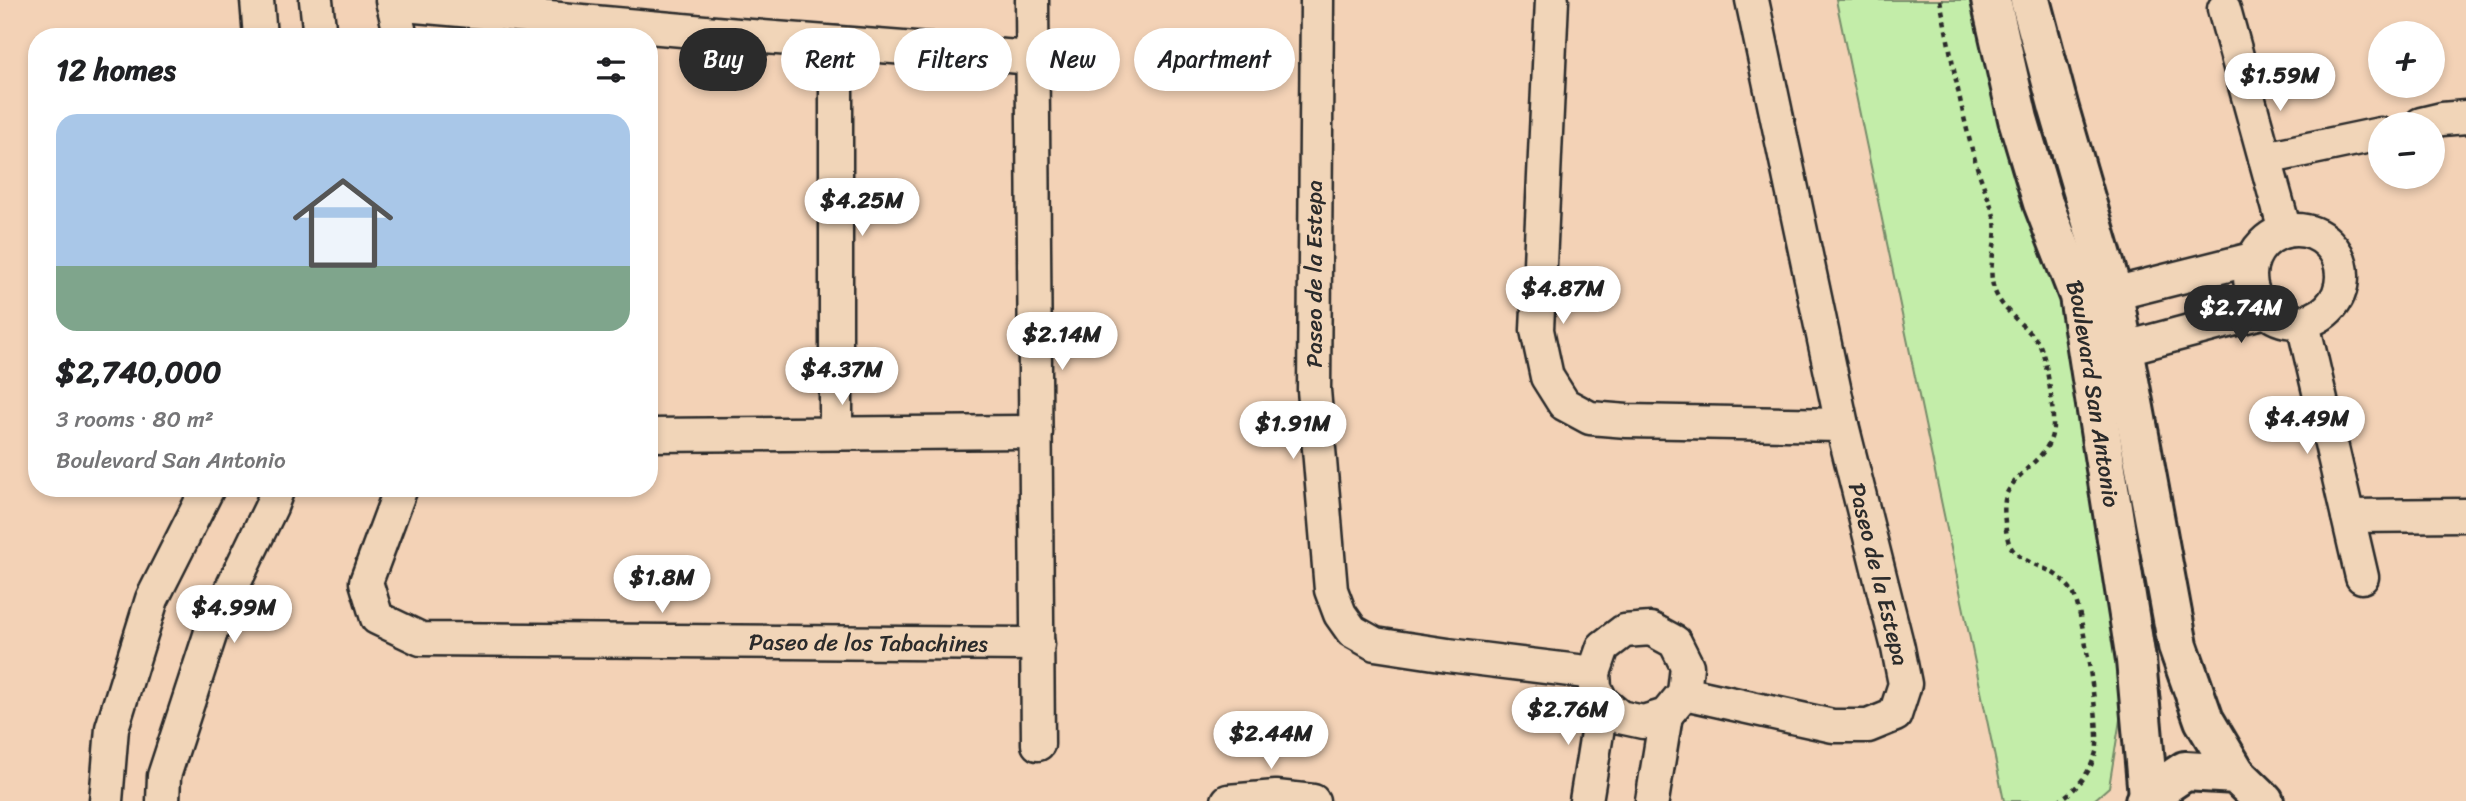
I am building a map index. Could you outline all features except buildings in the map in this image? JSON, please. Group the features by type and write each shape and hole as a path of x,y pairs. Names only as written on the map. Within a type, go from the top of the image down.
{"street":[{"path":"257,0 259,28"},
{"path":"316,0 319,28"},
{"path":"1032,0 1032,28"},
{"name":"Paseo de la Estepa","path":"1317,0 1314,390 1331,590 1340,614 1352,631 1375,644 1448,655 1598,687 1620,717 1643,722 1675,704 1833,726 1868,726 1895,715 1905,684 1842,425 1752,0"},
{"path":"1552,0 1537,330 1547,377 1564,404 1590,418 1627,421 1842,425"},
{"name":"Boulevard San Antonio","path":"1991,0 2018,119 2043,202 2079,296 2136,660 2146,799"},
{"name":"Boulevard San Antonio","path":"2030,0 2113,294 2178,646 2204,720 2236,774 2263,801"},
{"path":"399,28 393,2 781,38"},
{"path":"2224,9 2285,231"},
{"path":"880,46 1026,58"},
{"path":"836,91 836,433"},
{"path":"1032,91 1038,744"},
{"path":"2445,119 2466,117"},
{"path":"2265,158 2368,137"},
{"path":"2285,231 2310,231 2332,245 2342,267 2340,292 2326,313 2303,323 2283,321 2265,311 2250,287 2252,259 2265,241 2285,231"},
{"path":"2113,294 2252,259"},
{"path":"2122,349 2265,311"},
{"path":"2303,323 2362,577"},
{"path":"658,435 1036,432"},
{"path":"106,801 112,728 152,599 203,497"},
{"path":"163,801 163,776 212,629 275,497"},
{"name":"Paseo de los Tabachines","path":"398,497 366,582 377,618 421,639 1038,644"},
{"path":"2348,516 2466,515"},
{"path":"1586,801 1603,647 1624,631 1651,629 1675,642 1687,666 1652,801"},
{"path":"2146,799 2185,771 2236,774"},
{"path":"1228,801 1276,797 1313,801"}],"path":[{"path":"1940,0 1975,161 1994,216 1996,232 1991,267 1994,289 2038,342 2043,353 2053,424 2051,440 2046,450 2006,495 2005,508 2008,542 2015,553 2052,572 2075,594 2085,642 2098,750 2085,776 2071,793 2058,801"}],"green space":[{"path":"1836,0 1979,0 2065,304 2126,683 2109,787 2093,801 2004,801"}]}
